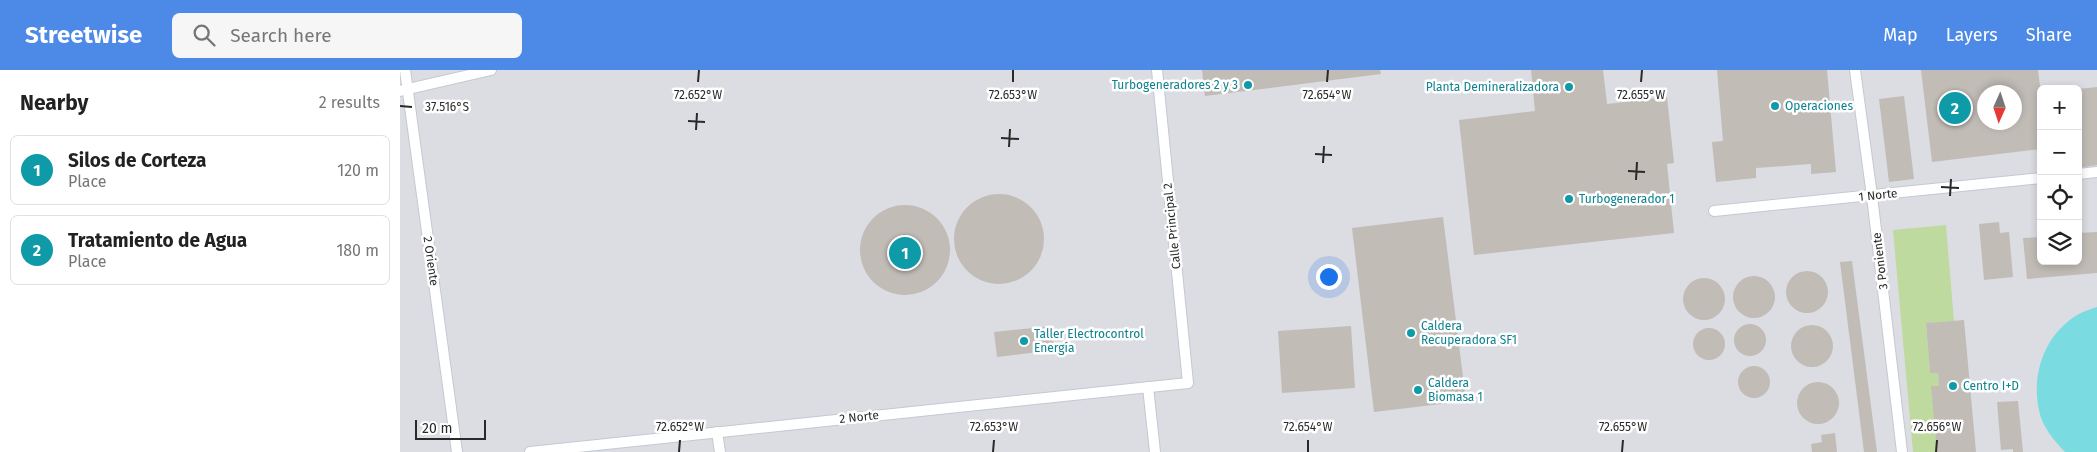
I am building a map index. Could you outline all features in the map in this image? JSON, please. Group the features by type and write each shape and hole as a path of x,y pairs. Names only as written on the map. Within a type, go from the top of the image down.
{"lane":[{"name":"2 Oriente","path":"405,70 404,91 457,452"},
{"path":"404,91 491,70"},
{"name":"Calle Principal 2","path":"1157,70 1188,383"},
{"name":"3 Poniente","path":"1855,70 1902,452"},
{"path":"2082,174 2097,172"},
{"name":"1 Norte","path":"1714,211 2037,178"},
{"name":"2 Norte","path":"530,452 1188,383"},
{"path":"1148,387 1155,452"},
{"path":"717,432 720,452"}],"shaded area":[{"path":"400,70 2097,70 2097,452 400,452"}],"green space":[{"path":"1946,225 1954,321 1926,323 1930,373 1938,373 1939,386 1932,386 1937,452 1913,452 1893,230"}],"water":[{"path":"2097,307 2097,452 2065,452 2049,433 2039,410 2037,382 2039,369 2049,343 2057,332 2079,314"}],"building":[{"name":"Turbogeneradores 2 y 3","path":"1202,70 1380,70 1381,74 1205,96"},
{"name":"Turbogenerador 1","path":"1531,70 1603,70 1607,104 1667,97 1674,163 1667,164 1674,233 1474,255 1459,120 1535,111"},
{"name":"Operaciones","path":"1717,70 1827,70 1836,172 1811,174 1811,164 1756,168 1756,178 1716,182 1712,142 1723,141"},
{"path":"1921,70 2038,70 2040,85 2037,85 2037,149 1932,162"},
{"path":"2097,87 2097,165 2082,167 2082,130 2082,89"},
{"path":"1904,96 1914,179 1889,182 1879,99"},
{"path":"999,194 1016,198 1031,207 1040,222 1044,239 1040,256 1031,271 1016,280 999,284 982,280 967,271 958,256 954,239 958,222 967,207 982,198"},
{"path":"905,205 922,209 937,218 946,233 950,250 946,267 937,282 922,291 905,295 888,291 873,282 864,267 860,250 864,233 873,218 888,209"},
{"path":"1443,217 1466,401 1374,412 1352,228"},
{"path":"1999,222 2000,233 2009,232 2013,277 1984,280 1979,224"},
{"path":"2097,232 2097,273 2027,279 2023,238 2037,237 2037,265 2082,265 2082,233"},
{"path":"1852,261 1877,452 1864,452 1840,262"},
{"path":"1811,271 1819,274 1825,280 1828,292 1825,304 1819,310 1803,313 1795,310 1789,304 1786,288 1789,280 1795,274"},
{"path":"1758,276 1766,279 1772,285 1775,297 1772,309 1766,315 1750,318 1742,315 1736,309 1733,293 1736,285 1742,279"},
{"path":"1708,278 1716,281 1722,287 1725,299 1722,311 1716,317 1700,320 1692,317 1686,311 1683,295 1686,287 1692,281"},
{"name":"Centro I+D","path":"1964,320 1976,452 1937,452 1931,386 1939,386 1938,373 1930,373 1926,323"},
{"path":"1750,324 1762,328 1766,340 1762,352 1750,356 1738,352 1734,340 1738,328"},
{"path":"1816,325 1824,328 1830,334 1833,346 1830,358 1824,364 1808,367 1800,364 1794,358 1791,342 1794,334 1800,328"},
{"name":"Taller Electrocontrol Energía","path":"1052,326 1054,350 997,357 994,332"},
{"path":"1351,326 1355,388 1282,393 1278,331"},
{"path":"1709,328 1721,332 1725,344 1721,356 1709,360 1697,356 1693,344 1697,332"},
{"path":"1754,366 1766,370 1770,382 1766,394 1754,398 1742,394 1738,382 1742,370"},
{"path":"1822,382 1830,385 1836,391 1839,403 1836,415 1830,421 1814,424 1806,421 1800,415 1797,399 1800,391 1806,385"},
{"path":"2018,401 2023,452 2013,452 2013,449 2001,450 1997,402"},
{"path":"1835,433 1837,452 1812,452 1811,444 1822,442 1821,435"}],"place":[{"name":"Turbogeneradores 2 y 3","path":"1248,85"},
{"name":"Planta Demineralizadora","path":"1569,87"},
{"name":"Operaciones","path":"1775,106"},
{"name":"Tratamiento de Agua","path":"1955,108"},
{"name":"Turbogenerador 1","path":"1569,199"},
{"name":"Silos de Corteza","path":"905,253"},
{"name":"Caldera Recuperadora SF1","path":"1411,333"},
{"name":"Taller Electrocontrol Energía","path":"1024,341"},
{"name":"Centro I+D","path":"1953,386"},
{"name":"Caldera Biomasa 1","path":"1418,390"}]}
